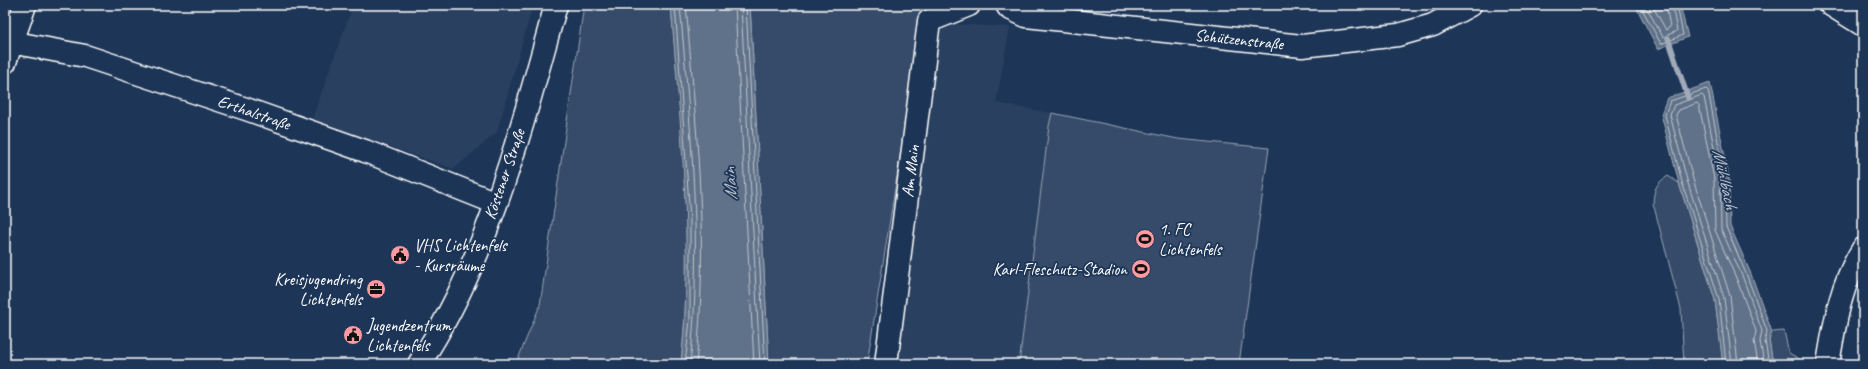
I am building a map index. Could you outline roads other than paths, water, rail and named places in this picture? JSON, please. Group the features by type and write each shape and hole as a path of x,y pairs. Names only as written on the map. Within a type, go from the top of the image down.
{"street":[{"path":"7,49 25,5"},
{"name":"Köstener Straße","path":"421,361 446,317 469,270 496,203 532,92 556,5"},
{"name":"Am Main","path":"886,364 929,20 969,5"},
{"name":"Schützenstraße","path":"1006,5 1026,16 1302,46 1398,35 1433,25 1470,5"},
{"path":"1831,5 1863,25"},
{"name":"Erthalstraße","path":"7,49 85,56 246,109 365,151 496,203"},
{"path":"1828,364 1837,310 1851,267 1863,249"}],"water":[{"name":"Main","path":"671,5 750,5 769,364 681,364 685,319 686,229 682,140"},
{"path":"1635,5 1680,5 1688,37 1658,49"},
{"path":"1710,83 1729,177 1730,226 1751,274 1772,332 1769,340 1773,364 1723,364 1715,300 1679,183 1661,114 1667,98"}],"waterway":[{"name":"Mühlbach","path":"1668,38 1688,98"}],"place":[{"name":"1. FC Lichtenfels","path":"1145,239"},
{"name":"VHS Lichtenfels - Kursräume","path":"400,255"},
{"name":"Karl-Fleschutz-Stadion","path":"1141,269"},
{"name":"Kreisjugendring Lichtenfels","path":"376,289"},
{"name":"Jugendzentrum Lichtenfels","path":"353,335"}]}
